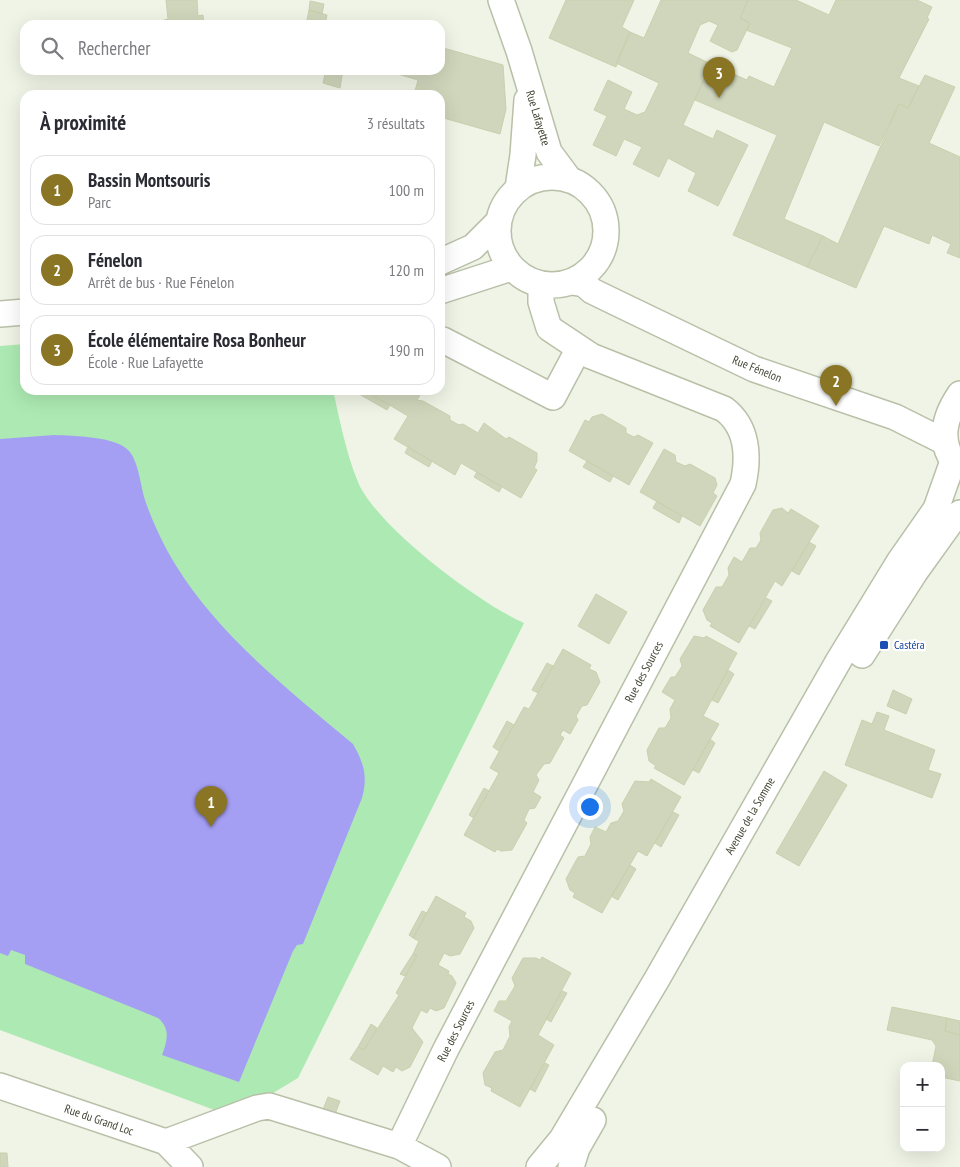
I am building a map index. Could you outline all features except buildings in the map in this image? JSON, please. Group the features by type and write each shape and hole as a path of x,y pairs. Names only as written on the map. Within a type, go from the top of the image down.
{"street":[{"name":"Rue Lafayette","path":"501,0 519,51 549,152 568,180"},
{"name":"Rue Lafayette","path":"518,188 528,102 519,51"},
{"path":"551,177 568,180 583,187 595,197 603,211 606,229 604,247 596,263 573,282 557,286 541,285 525,279 511,268 500,246 498,222 502,209 518,188 534,180 551,177"},
{"path":"445,260 473,247 498,222"},
{"path":"596,263 608,277 625,308"},
{"path":"445,289 511,268"},
{"name":"Rue Fénelon","path":"573,282 584,284 592,291 625,308 754,369 895,417 953,458"},
{"name":"Rue des Sources","path":"399,1146 446,1049 743,484 748,463 746,443 732,415 724,410 591,356 549,328 541,302 541,285"},
{"path":"0,314 20,312"},
{"path":"445,341 553,397 579,348"},
{"name":"Rue Fénelon","path":"895,417 955,401"},
{"name":"Avenue de la Somme","path":"539,1167 562,1139 657,978 839,660 898,562 936,509 953,458 945,424 955,401"},
{"name":"Avenue de la Somme","path":"571,1167 577,1148 854,668 915,572 953,519 960,513"},
{"name":"Rue du Grand Loc","path":"0,1086 166,1142 190,1167"},
{"path":"166,1142 257,1108 269,1106 399,1146 438,1167"}],"green space":[{"path":"20,344 20,395 334,395 350,460 358,482 368,500 385,520 431,562 482,599 524,623 298,1078 233,1117 0,1030 0,346"}],"shaded area":[{"path":"54,435 106,440 124,447 130,452 136,464 144,497 155,526 175,564 193,590 234,639 281,683 353,744 364,770 365,783 362,798 303,944 297,945 293,951 239,1082 162,1055 167,1035 165,1026 158,1018 25,964 25,955 11,950 8,956 0,953 0,439"}],"place":[{"name":"École élémentaire Rosa Bonheur","path":"719,98"},
{"name":"Fénelon","path":"836,406"},
{"name":"Castéra","path":"884,645"},
{"name":"Bassin Montsouris","path":"211,827"}]}
